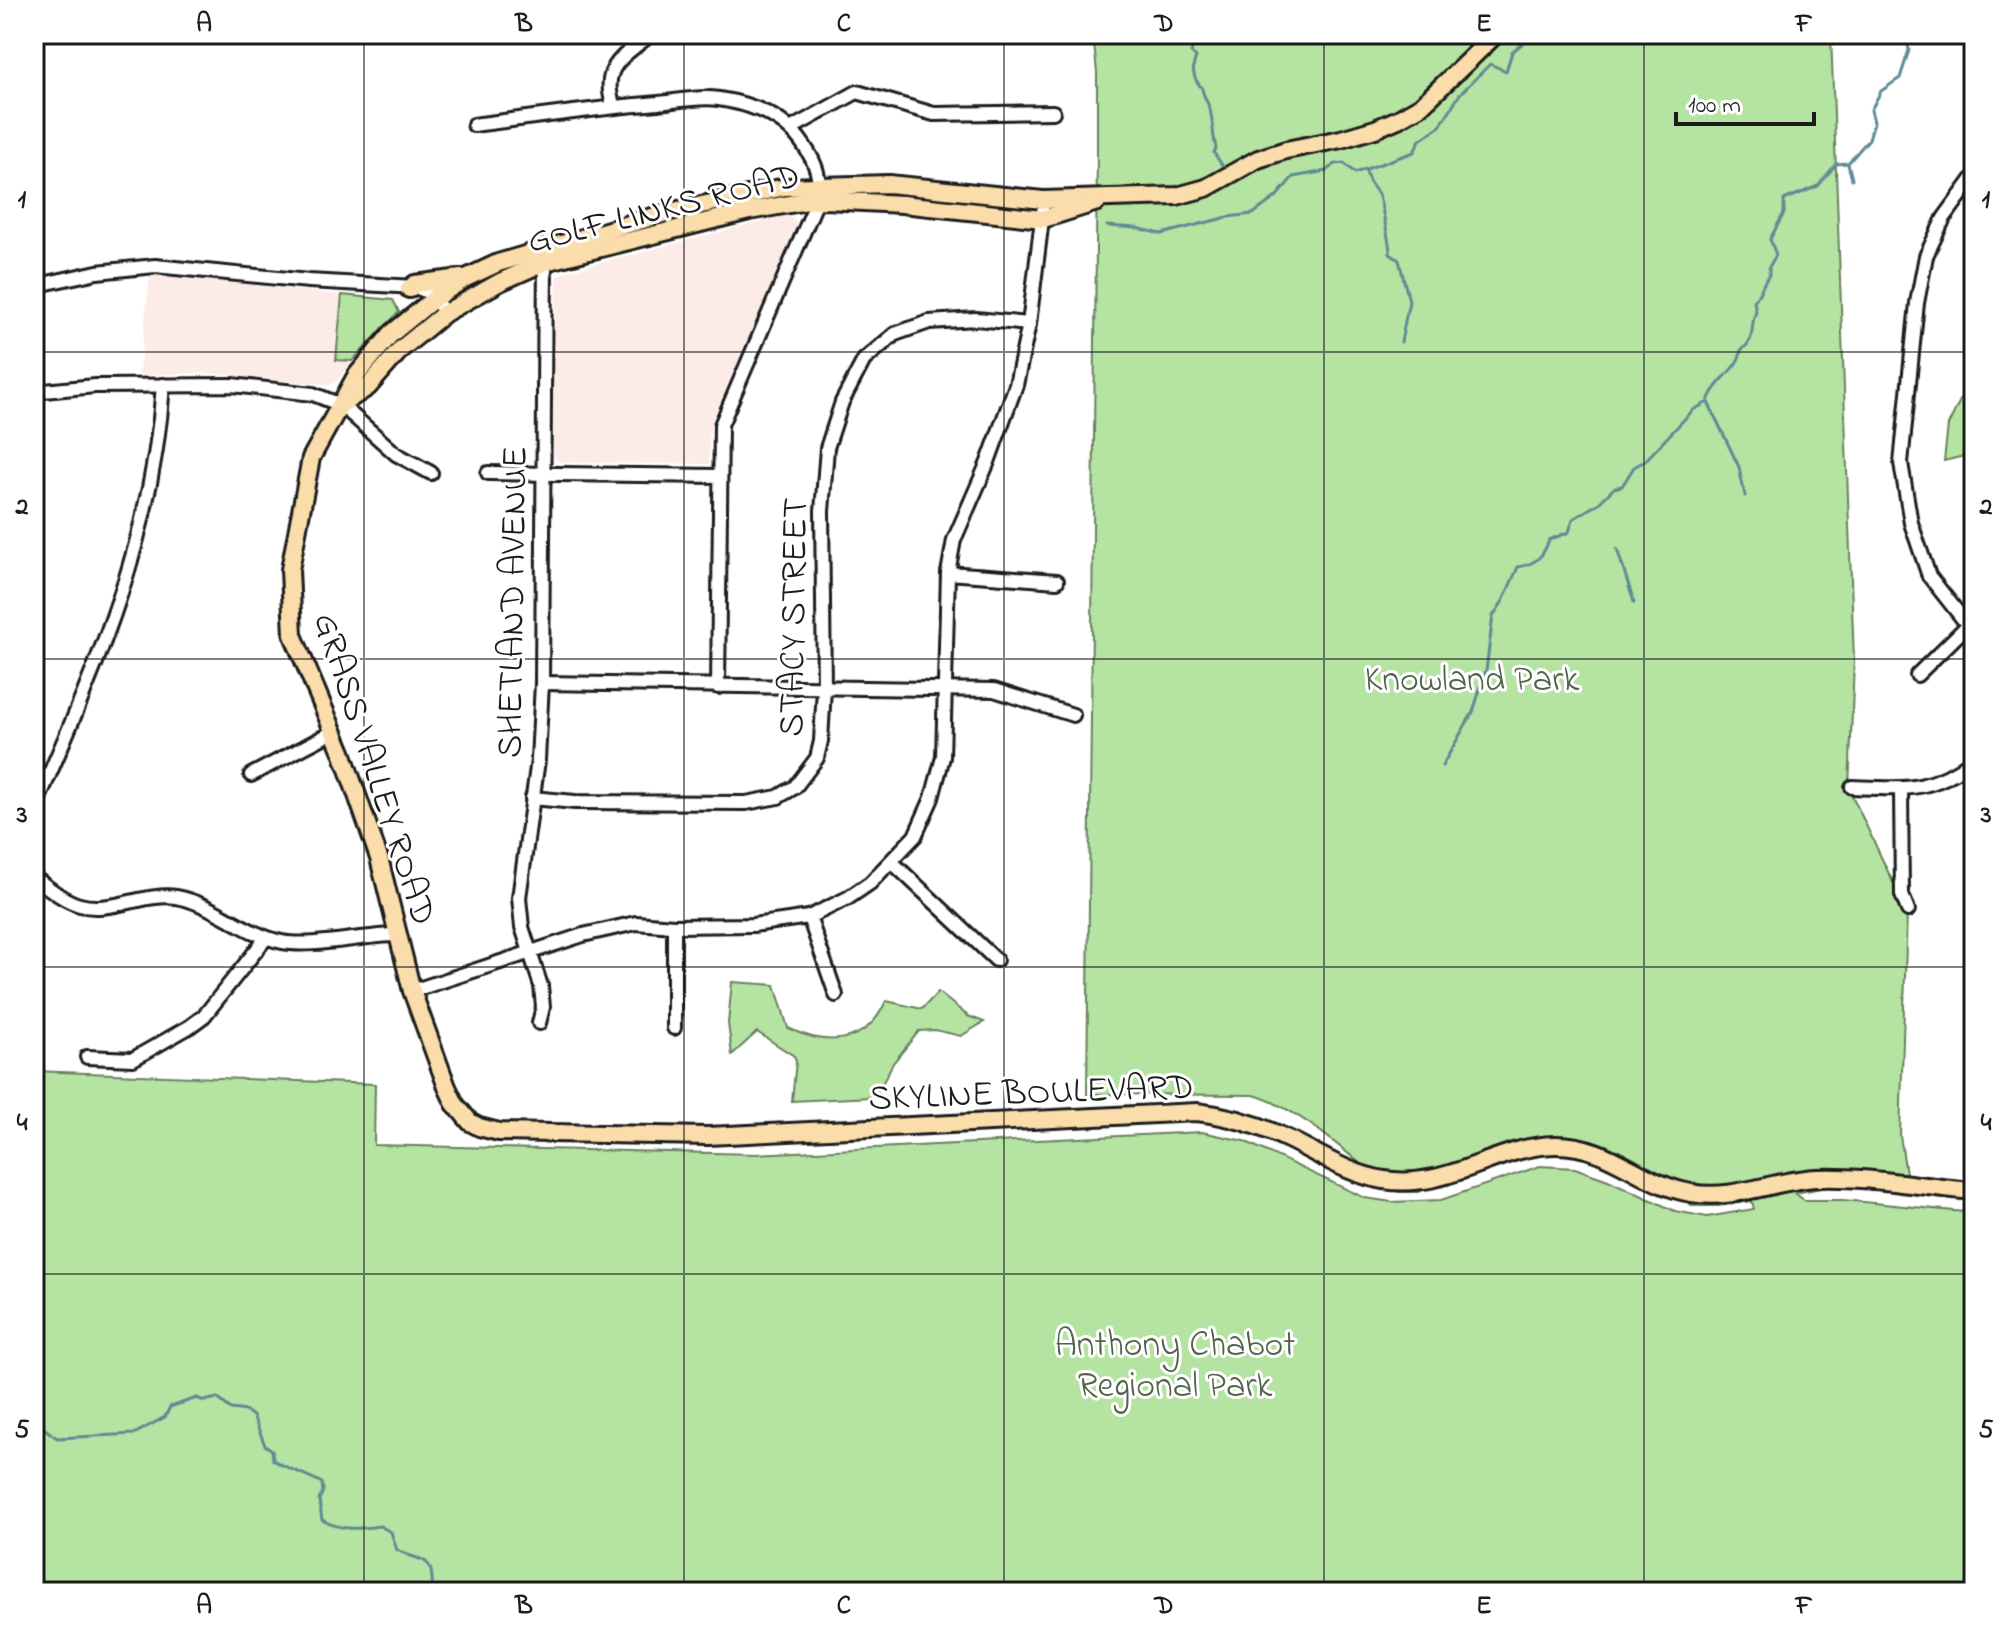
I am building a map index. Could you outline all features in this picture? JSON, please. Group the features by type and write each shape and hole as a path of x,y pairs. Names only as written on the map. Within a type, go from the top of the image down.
{"main road":[{"name":"GOLF LINKS ROAD","path":"436,308 466,278 498,263 749,211 819,193 889,184 1043,200 1177,196 1206,188 1258,159 1375,129 1421,106 1496,34"},
{"name":"GOLF LINKS ROAD","path":"819,193 1043,219 1110,198"},
{"name":"GOLF LINKS ROAD","path":"436,308 500,282 545,255"},
{"path":"409,289 415,284 466,278"},
{"name":"GRASS VALLEY ROAD","path":"436,308 391,334 356,376 311,458 290,570 293,635 333,732 379,858 412,991 455,1104"},
{"name":"SKYLINE BOULEVARD","path":"455,1104 470,1122 488,1131 668,1137 1197,1112 1252,1123 1346,1169 1403,1182 1442,1178 1524,1150 1556,1145 1591,1149 1676,1190 1707,1195 1740,1193 1783,1182 1817,1178 1974,1191"}],"street":[{"path":"614,107 607,82 611,70 651,34"},
{"path":"792,128 857,92 934,114 1053,112"},
{"path":"474,125 614,107 717,98 762,110 792,128 809,153 819,193 721,425 718,687"},
{"path":"1917,675 1971,630 1929,576 1911,523 1901,463 1917,303 1926,256 1944,218 1974,177"},
{"path":"412,991 583,935 636,923 753,925 809,917 859,891 892,862 915,836 932,798 943,757 948,573 954,540 988,462 1016,385 1029,324 1043,200"},
{"name":"SHETLAND AVENUE","path":"539,1023 543,1007 541,986 522,927 519,898 538,760 542,683 545,255"},
{"path":"34,286 97,272 155,266 424,289 436,308"},
{"name":"STACY STREET","path":"532,798 575,802 746,803 778,797 795,787 817,758 821,741 824,688 822,511 827,448 842,402 864,360 895,334 929,322 976,319 1029,324"},
{"path":"34,810 115,617 142,525 163,385"},
{"path":"34,392 95,386 232,385 313,394 341,405 396,454 431,473"},
{"path":"488,473 719,476"},
{"path":"948,573 1057,581"},
{"path":"542,683 994,690 1073,715"},
{"path":"251,775 333,732"},
{"path":"1852,787 1901,789 1932,785 1961,770 1974,759"},
{"path":"1901,789 1902,895 1908,910"},
{"path":"892,862 996,960"},
{"path":"34,877 59,896 85,908 109,907 154,897 175,897 206,905 266,938 285,943 398,935"},
{"path":"809,917 836,995"},
{"path":"674,926 674,1028"},
{"path":"87,1057 133,1059 189,1027 204,1016 266,938"}],"shaded area":[{"path":"783,216 795,219 797,228 714,416 709,439 709,464 556,460 553,364 557,276"},
{"path":"150,274 342,295 336,360 352,361 337,381 329,385 207,373 139,375"}],"green space":[{"path":"1093,34 1831,34 1854,661 1849,789 1907,912 1900,1136 1906,1173 1855,1186 1795,1193 1804,1200 1843,1200 1974,1213 1974,1592 34,1592 34,1071 375,1084 374,1145 755,1154 1202,1132 1244,1141 1365,1198 1392,1202 1441,1200 1540,1166 1575,1168 1675,1211 1707,1217 1754,1209 1752,1201 1693,1206 1624,1163 1547,1149 1451,1176 1419,1192 1399,1192 1391,1189 1309,1123 1254,1095 1087,1094 1097,153 1097,73"},
{"path":"342,295 393,300 399,312 352,361 336,360"},
{"path":"1974,324 1974,476 1968,455 1944,461 1948,425 1969,382"},
{"path":"732,982 775,985 788,1028 817,1038 844,1038 857,1034 878,1016 886,1001 922,1009 938,992 968,1016 984,1022 961,1036 935,1030 919,1031 893,1063 872,1097 792,1101 794,1056 757,1032 732,1055 728,1023"}],"waterway":[{"path":"1107,226 1137,228 1161,234 1253,214 1276,197 1293,177 1326,171 1335,164 1344,163 1355,173 1414,152 1420,140 1440,126 1460,94 1490,64 1506,71 1512,52 1530,37 1541,38 1546,34"},
{"path":"1708,402 1751,337 1756,312 1754,301 1776,255 1770,239 1784,213 1784,200 1818,186 1836,164 1848,163 1869,139 1874,122 1871,110 1881,91 1900,78 1909,50 1906,34"},
{"path":"1193,44 1191,53 1196,57 1194,74 1210,110 1216,148 1214,153 1222,165"},
{"path":"1848,164 1852,179"},
{"path":"1366,171 1369,182 1378,194 1390,254 1399,260 1409,301 1401,342"},
{"path":"1708,402 1739,467 1745,496"},
{"path":"1442,766 1473,712 1486,670 1493,616 1518,567 1538,559 1549,540 1569,532 1573,519 1599,503 1614,488 1622,486 1634,467 1645,461 1693,410 1708,402"},
{"path":"1617,549 1634,602"},
{"path":"34,1421 57,1438 134,1434 165,1417 170,1407 197,1398 204,1401 217,1398 231,1409 246,1411 253,1416 265,1445 272,1450 273,1460 322,1483 319,1500 322,1520 350,1528 380,1526 391,1532 397,1550 429,1565 432,1592"}],"park label":[{"name":"Knowland Park","path":"1472,677"},
{"name":"Anthony Chabot Regional Park","path":"1175,1362"}]}
